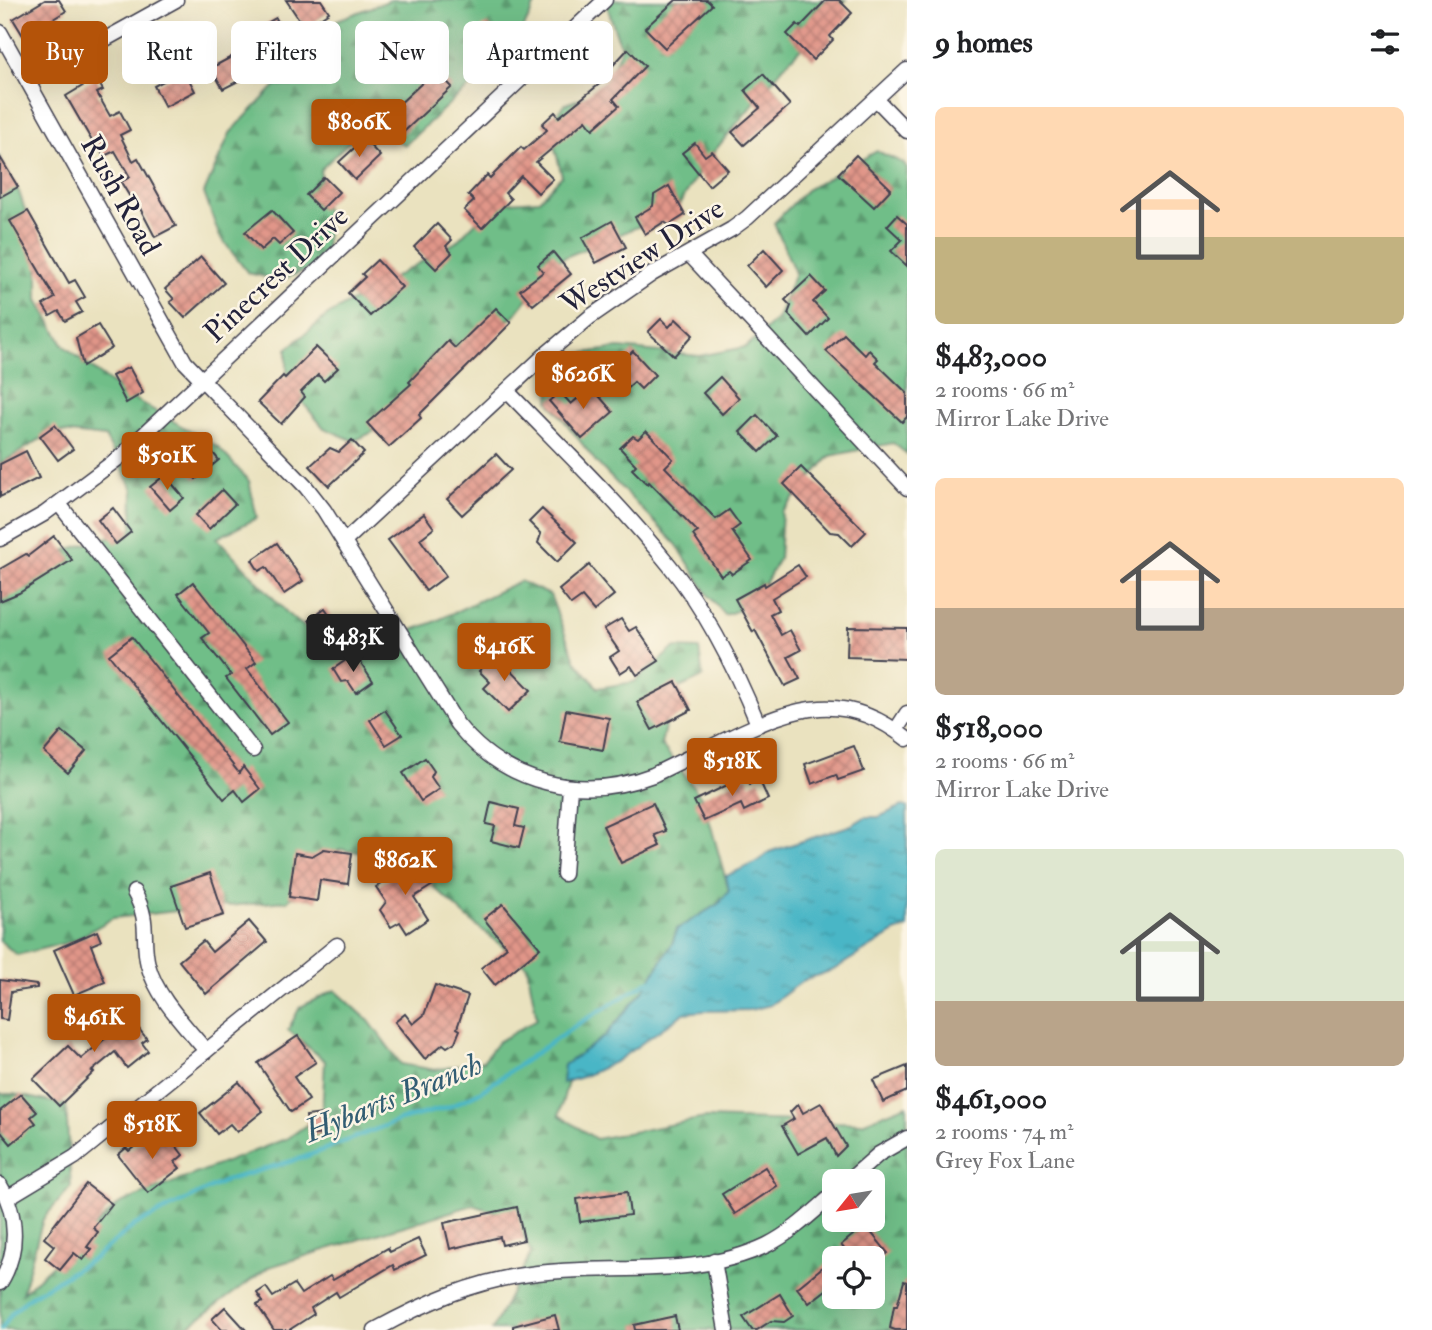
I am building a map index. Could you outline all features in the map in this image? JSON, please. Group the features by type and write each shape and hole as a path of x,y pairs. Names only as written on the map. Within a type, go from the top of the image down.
{"street":[{"path":"108,38 176,0"},
{"name":"Pinecrest Drive","path":"0,539 59,504 120,457 605,0"},
{"name":"Rush Road","path":"0,33 21,70"},
{"name":"Westview Drive","path":"344,542 546,354 618,296 747,218 907,70"},
{"name":"Rush Road","path":"29,84 186,362 306,487 344,542 457,724 469,739 499,762 524,775 570,787 598,788 636,781 758,724 796,710 833,708 870,716 901,734"},
{"path":"876,99 907,131"},
{"path":"689,254 907,488"},
{"path":"507,390 671,568 698,607 726,656 758,724"},
{"path":"59,504 253,750"},
{"path":"901,734 907,713"},
{"path":"564,874 570,787"},
{"path":"134,892 145,915 147,963 154,982 206,1051"},
{"path":"7,1198 75,1157 337,944"},
{"path":"862,1169 879,1154 907,1138"},
{"path":"0,1185 13,1217 15,1235 10,1263 0,1283"},
{"path":"375,1330 439,1298 502,1278 568,1270 669,1267 714,1261 768,1245 799,1224 822,1204"},
{"path":"714,1261 726,1330"}],"green space":[{"path":"391,0 537,0 527,21 463,21 463,84 474,84 405,145 367,124 320,170 327,225 325,264 280,280 248,273 219,235 204,193 230,133 275,86 341,84 341,21 337,20"},
{"path":"605,0 846,0 785,65 703,165 676,211 558,260 515,315 440,368 398,420 354,441 324,428 287,384 287,349 328,315 456,242 494,203 539,200 562,176 549,125 565,104 604,90 606,84 613,84 613,68 621,48"},
{"path":"877,151 903,163 907,168 907,454 893,443 830,456 782,512 779,559 753,605 725,615 709,596 677,545 597,463 549,401 550,384 572,355 619,348 699,356 746,347 778,318 795,273 774,223 806,190"},
{"path":"0,158 19,192 38,249 38,300 64,346 124,393 218,447 249,481 257,518 217,538 289,615 341,655 432,623 520,581 550,595 575,660 598,688 634,682 674,648 699,649 703,677 673,691 661,744 704,801 729,891 718,904 677,929 672,944 643,991 604,1037 564,1065 562,1083 568,1081 559,1115 596,1139 705,1118 862,1123 907,1105 907,1330 492,1330 531,1253 515,1218 473,1205 269,1267 183,1330 0,1330 0,1094 13,1094 66,1105 71,1187 43,1219 22,1293 120,1203 288,1138 322,1114 325,1061 288,1030 300,1007 335,990 369,1021 401,1064 435,1070 483,1061 498,1042 537,1019 527,966 471,921 405,861 340,849 287,901 113,918 73,941 17,955 0,941 0,600 53,554 132,530 133,489 105,437 62,432 39,440 0,464"}],"water":[{"path":"902,806 907,807 907,928 895,932 833,970 804,980 770,1005 751,1010 684,1013 617,1061 562,1083 564,1065 604,1037 643,991 672,944 677,929 718,904 729,891 726,876 759,861 769,852 852,825 865,817 879,817"}],"building":[{"path":"45,0 59,0 66,11 50,21 21,21 21,32 13,19"},
{"path":"286,0 321,0 329,12 316,21 300,21"},
{"path":"676,0 707,0 712,5 665,48 645,28"},
{"path":"826,0 839,0 852,13 830,36 833,40 813,60 787,34 797,24 800,27"},
{"path":"628,49 645,66 613,99 619,106 593,129 586,120 536,162 553,179 538,193 521,176 505,193 511,199 482,228 464,210 474,201 468,195 487,175 490,178 521,147 524,150 547,130 542,124 555,112 559,117 599,84 613,84 613,65"},
{"path":"231,57 233,84 223,89 217,78 217,65"},
{"path":"763,74 790,105 744,145 732,132 760,108 745,90"},
{"path":"86,84 100,84 103,90 97,93 110,116 120,111 130,130 120,135 133,161 138,158 176,226 155,237 133,195 130,197 121,182 130,177 115,151 104,156 92,141 66,96"},
{"path":"191,84 195,91 165,107 154,86"},
{"path":"421,84 449,84 452,87 395,140 375,120 393,102 397,106"},
{"path":"364,139 380,156 355,180 339,162"},
{"path":"695,143 705,156 712,151 728,170 709,186 682,153"},
{"path":"856,155 891,189 874,207 838,174"},
{"path":"0,157 18,187 0,197"},
{"path":"324,177 339,192 321,210 306,195"},
{"path":"669,186 685,215 669,225 664,222 645,234 635,217 653,206 654,195"},
{"path":"272,210 293,233 279,245 273,239 261,250 245,232"},
{"path":"28,211 69,283 75,280 85,297 76,302 82,312 65,321 59,311 50,316 43,305 55,298 10,221"},
{"path":"897,215 907,224 907,266 891,251 902,240 887,226"},
{"path":"612,221 626,247 596,263 582,238"},
{"path":"437,224 452,240 446,246 452,253 436,269 414,247"},
{"path":"764,249 783,270 766,287 747,266"},
{"path":"553,252 571,274 533,305 520,290 543,272 538,265"},
{"path":"201,257 224,283 185,318 170,302 174,299 165,289"},
{"path":"377,260 402,287 370,316 348,293 365,277 362,274"},
{"path":"811,276 825,291 813,302 828,318 809,337 788,314 791,306 785,300"},
{"path":"496,308 511,323 419,415 421,418 389,447 367,423 411,384 409,382 448,341 455,348"},
{"path":"661,319 669,327 676,319 693,335 674,356 648,332"},
{"path":"98,325 112,348 83,366 76,338"},
{"path":"844,334 865,355 869,350 878,359 875,362 907,393 907,417 902,422 826,351"},
{"path":"316,347 338,368 324,381 318,375 301,392 305,397 281,424 258,402"},
{"path":"633,351 655,375 641,389 634,382 624,391 608,374"},
{"path":"129,367 143,393 126,403 112,376"},
{"path":"720,377 739,398 722,414 703,393"},
{"path":"589,389 593,389 613,412 582,439 549,401 560,392 571,404"},
{"path":"757,415 777,436 760,452 740,432"},
{"path":"55,425 73,449 58,460 40,436"},
{"path":"646,431 673,459 665,467 716,519 729,510 740,525 732,531 752,560 732,574 729,571 721,576 693,535 698,532 649,482 647,484 632,469 636,465 620,448 633,436 638,439"},
{"path":"352,440 364,453 329,486 310,466 330,448 339,452"},
{"path":"206,445 219,460 196,479 184,464"},
{"path":"26,451 39,478 0,497 0,464"},
{"path":"496,454 511,470 462,515 447,499"},
{"path":"801,467 866,532 852,546 839,533 830,532 784,484"},
{"path":"165,475 184,498 170,510 150,487"},
{"path":"222,490 235,504 209,529 196,515"},
{"path":"113,508 131,532 116,544 98,520"},
{"path":"542,509 577,542 557,562 538,543 541,534 529,522"},
{"path":"424,514 434,528 420,539 446,576 426,591 388,540"},
{"path":"54,536 72,560 19,593 0,601 0,569 26,554 28,556"},
{"path":"277,543 303,581 284,594 266,567 259,571 252,560"},
{"path":"589,565 614,595 594,611 582,597 571,605 559,590"},
{"path":"798,565 806,577 772,598 778,610 770,614 781,635 790,630 801,650 788,657 800,679 785,686 735,599 764,583 765,586"},
{"path":"193,582 256,662 247,669 288,722 270,735 226,678 231,675 202,638 209,633 178,594"},
{"path":"325,608 342,633 326,644 309,620"},
{"path":"621,619 629,631 636,627 659,661 637,675 631,666 620,673 610,657 619,651 604,629"},
{"path":"848,627 907,628 907,659 847,657"},
{"path":"132,637 239,773 243,767 260,789 244,802 235,790 224,799 109,655"},
{"path":"355,654 373,681 356,693 348,681 341,682 333,669"},
{"path":"496,654 531,690 508,712 484,688 490,682 479,671"},
{"path":"676,682 691,710 652,730 637,702"},
{"path":"385,710 402,735 386,745 370,720"},
{"path":"566,710 609,718 603,750 560,742"},
{"path":"62,731 86,751 68,773 44,752"},
{"path":"854,746 864,771 838,780 836,775 812,784 805,764"},
{"path":"425,758 434,771 431,777 439,789 421,801 403,773"},
{"path":"746,776 750,784 759,779 768,799 744,811 741,804 704,821 694,801"},
{"path":"491,802 519,809 515,826 524,828 519,848 491,841 495,826 486,824"},
{"path":"653,803 666,831 655,835 660,845 621,863 603,826"},
{"path":"324,849 352,853 348,884 320,880 317,901 289,897 295,853 312,856"},
{"path":"418,861 433,885 414,897 428,919 407,933 400,922 391,927 380,910 386,902 376,887"},
{"path":"210,873 224,915 185,927 171,886"},
{"path":"503,904 540,948 495,985 481,968 507,947 484,919"},
{"path":"249,921 267,942 206,994 179,961 203,941 212,952"},
{"path":"97,931 101,941 91,945 105,982 74,995 54,950"},
{"path":"0,980 37,985 37,988 11,992 7,1020 0,1019"},
{"path":"435,985 468,996 455,1042 447,1047 443,1044 425,1059 395,1022 405,1014 413,1024 424,1015"},
{"path":"115,999 147,1039 142,1043 148,1051 127,1068 115,1052 92,1071 94,1072 59,1106 33,1079 68,1046 81,1059 108,1036 93,1017"},
{"path":"298,1036 316,1062 294,1077 309,1100 291,1112 258,1063"},
{"path":"907,1066 907,1091 883,1102 873,1080"},
{"path":"239,1082 263,1111 237,1132 230,1124 217,1134 200,1113"},
{"path":"21,1094 37,1112 31,1117 36,1123 11,1144 0,1131 0,1111"},
{"path":"821,1103 846,1146 836,1156 827,1138 798,1154 782,1126 794,1119 790,1112 798,1104 803,1113"},
{"path":"322,1114 325,1134 308,1136 306,1116"},
{"path":"153,1132 159,1140 167,1134 183,1155 175,1162 180,1168 148,1193 118,1155 126,1148 129,1151"},
{"path":"765,1167 777,1186 735,1214 722,1194"},
{"path":"86,1184 112,1204 93,1228 98,1232 87,1247 92,1249 83,1260 74,1253 60,1270 45,1258 54,1246 44,1238"},
{"path":"627,1192 630,1215 580,1222 577,1199"},
{"path":"517,1207 524,1240 502,1245 500,1237 450,1249 444,1223"},
{"path":"857,1232 871,1232 882,1246 842,1246"},
{"path":"418,1239 426,1255 395,1270 393,1265 339,1297 336,1292 311,1308 314,1314 289,1330 274,1330 257,1305 263,1302 257,1293 266,1287 273,1297 294,1284 301,1294 330,1276 333,1280 388,1248 390,1252"},
{"path":"822,1268 822,1293 809,1303 797,1288"},
{"path":"904,1281 907,1282 907,1330 895,1330 890,1328 894,1306 897,1306"},
{"path":"780,1294 793,1316 784,1322 771,1321 757,1330 752,1330 743,1317"},
{"path":"225,1307 246,1330 222,1330 212,1319"},
{"path":"555,1315 559,1330 513,1330 513,1326"},
{"path":"675,1316 678,1330 635,1330 634,1325"}],"waterway":[{"name":"Hybarts Branch","path":"1,1330 12,1313 28,1298 93,1259 135,1225 227,1180 302,1158 400,1120 449,1107 480,1092 578,1024 651,980"}]}
